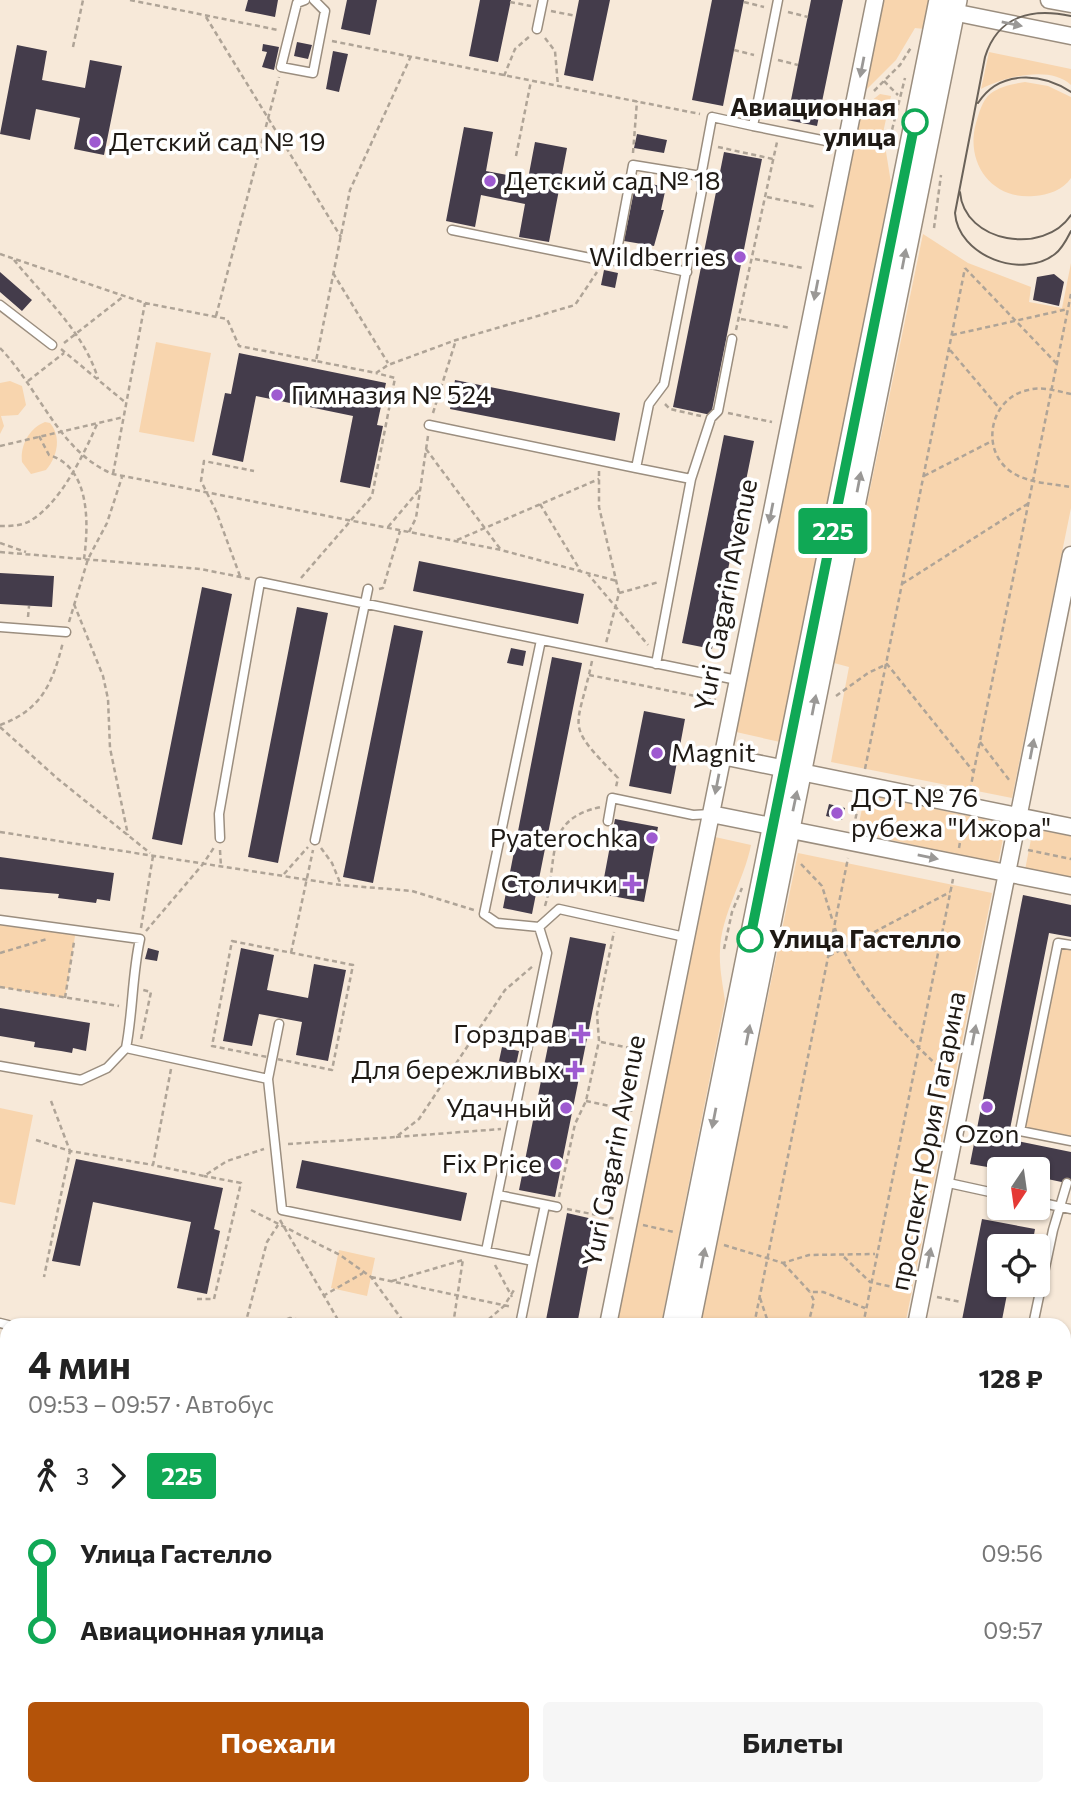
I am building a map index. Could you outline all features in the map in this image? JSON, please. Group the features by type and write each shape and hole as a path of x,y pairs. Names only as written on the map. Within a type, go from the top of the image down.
{"main road":[{"path":"675,1318 793,771 947,5"},
{"path":"691,1318 781,828"}],"street":[{"name":"Yuri Gagarin Avenue","path":"609,1318 875,0"},
{"path":"1049,0 1071,4"},
{"path":"947,5 1071,36"},
{"name":"проспект Юрия Гагарина","path":"917,1318 1071,555"},
{"path":"722,756 1071,827"},
{"path":"711,814 1071,886"}],"lane":[{"path":"305,0 298,3 281,66 313,73 325,11 314,0"},
{"path":"753,126 778,0"},
{"path":"537,29 542,4"},
{"path":"636,468 649,404 664,384 702,190 701,176 712,117 846,145"},
{"path":"615,261 633,164 701,176"},
{"path":"452,230 605,261 632,260 687,272"},
{"path":"0,304 52,345"},
{"path":"656,659 691,479 711,418 719,411 732,339"},
{"path":"429,425 598,462 691,479"},
{"path":"219,838 219,814 260,582 292,589 366,596 541,640 604,653 656,659 737,680"},
{"path":"315,840 366,596"},
{"path":"0,627 66,632"},
{"path":"541,640 484,914 497,923 539,927 559,909 685,937"},
{"path":"608,821 612,801 693,815 711,814"},
{"path":"0,920 140,939 133,970 135,988 126,1048 107,1068 81,1080 0,1066"},
{"path":"486,1251 547,953 539,927"},
{"path":"1071,945 1058,943 1020,1131 1071,1141"},
{"path":"279,1024 268,1079 282,1210 533,1261"},
{"path":"126,1048 268,1079"},
{"path":"944,1182 987,1191"},
{"path":"1034,1318 1053,1230 1067,1183"},
{"path":"498,1195 557,1207"},
{"path":"521,1318 545,1205"},
{"path":"1050,1205 1071,1209"}],"path":[{"path":"73,47 83,0"},
{"path":"130,0 288,32"},
{"path":"510,2 542,4 576,16"},
{"path":"744,2 808,17"},
{"path":"206,17 270,117 341,237"},
{"path":"504,76 515,49 537,29 555,51 558,86"},
{"path":"320,38 712,117"},
{"path":"871,94 900,65 912,45"},
{"path":"734,50 798,65"},
{"path":"316,361 351,190 411,56"},
{"path":"216,316 251,173 270,117 281,66"},
{"path":"516,156 531,81"},
{"path":"884,81 898,95"},
{"path":"633,164 637,101"},
{"path":"732,339 741,319 779,132"},
{"path":"707,145 773,159"},
{"path":"934,228 941,172"},
{"path":"766,197 816,207"},
{"path":"0,254 145,303 216,316 230,323 239,346 395,378 372,496 292,589"},
{"path":"12,258 75,334 94,366 98,379"},
{"path":"754,259 803,268"},
{"path":"376,373 388,365 456,340 575,305 605,261"},
{"path":"864,772 965,268 1057,364"},
{"path":"333,273 388,365"},
{"path":"969,793 1071,294"},
{"path":"124,296 58,347 126,403"},
{"path":"113,474 145,303"},
{"path":"952,335 1068,309"},
{"path":"741,319 791,328"},
{"path":"409,533 416,518 429,425 456,340"},
{"path":"0,348 28,381 61,430 97,467 113,474 501,550 617,581"},
{"path":"949,349 1000,409"},
{"path":"28,381 64,352"},
{"path":"1071,394 1051,390 1026,390 1011,397 1000,409 992,428 992,441 1003,465 1017,475 1071,487"},
{"path":"656,395 670,409 711,418"},
{"path":"719,411 772,422"},
{"path":"0,446 124,417"},
{"path":"0,526 29,521 75,470 98,422"},
{"path":"39,436 49,454 65,461 75,470 84,506 86,559 50,686 31,710 0,726 58,779 153,856"},
{"path":"923,477 992,441"},
{"path":"426,449 501,550"},
{"path":"240,576 201,481 204,461 254,471"},
{"path":"598,462 599,507 619,593 604,653"},
{"path":"86,559 107,523 122,476"},
{"path":"455,541 599,479"},
{"path":"387,528 420,489"},
{"path":"901,584 1029,503"},
{"path":"540,504 580,570"},
{"path":"366,596 383,588 400,531"},
{"path":"0,543 33,554"},
{"path":"0,552 201,569 260,582"},
{"path":"587,573 656,659"},
{"path":"619,593 671,578"},
{"path":"74,604 103,676 108,699 110,748 128,835"},
{"path":"539,927 559,830 570,817 612,801 618,778 581,740 576,724 594,651"},
{"path":"836,696 868,673 887,664"},
{"path":"887,664 973,771"},
{"path":"589,675 716,701"},
{"path":"980,742 1023,793"},
{"path":"854,829 860,798"},
{"path":"958,857 965,816"},
{"path":"0,832 221,867 284,874 341,885 412,891 484,914"},
{"path":"140,939 204,864 219,838"},
{"path":"219,838 221,867"},
{"path":"284,874 315,840"},
{"path":"291,953 315,840"},
{"path":"315,840 332,863 341,885"},
{"path":"1028,850 1071,859"},
{"path":"140,939 153,856"},
{"path":"755,1318 848,857"},
{"path":"801,864 822,886 841,950 918,1049 963,1088"},
{"path":"864,1318 953,878"},
{"path":"724,949 732,912 745,879"},
{"path":"828,956 950,892"},
{"path":"612,1218 557,1207 575,1124 586,1101 599,1041 597,1014 616,922"},
{"path":"0,953 76,930 65,998"},
{"path":"232,942 291,953 353,965 332,1070 212,1046 232,942"},
{"path":"396,1137 419,1119 505,989 547,953"},
{"path":"0,987 133,1009"},
{"path":"135,988 151,992 140,1046"},
{"path":"599,1041 645,1051"},
{"path":"153,1165 173,1059"},
{"path":"44,1277 70,1151 51,1101"},
{"path":"586,1101 633,1111"},
{"path":"204,1176 227,1161 274,1146 511,1129"},
{"path":"36,1140 70,1151 241,1183 214,1299 197,1298"},
{"path":"251,1210 340,1255 371,1277 401,1318"},
{"path":"282,1210 280,1219 283,1227 337,1318"},
{"path":"632,1223 680,1233"},
{"path":"247,1318 267,1242 278,1225"},
{"path":"713,1242 783,1263 810,1292 814,1301 810,1318"},
{"path":"454,1318 464,1247"},
{"path":"371,1277 518,1309 486,1251"},
{"path":"783,1263 809,1255 844,1257 876,1254"},
{"path":"844,1257 870,1282"},
{"path":"391,1281 463,1260"},
{"path":"490,1318 504,1306 533,1261"},
{"path":"323,1296 365,1273"},
{"path":"810,1292 824,1292 866,1308"},
{"path":"760,1296 767,1318"}],"shaded area":[{"path":"884,0 930,0 924,29 915,28 896,60 866,90"},
{"path":"989,52 1071,69 1071,85 1062,79 1039,74 1002,80 981,89"},
{"path":"1025,82 1048,86 1071,97 1071,178 1055,191 1034,196 1019,196 994,185 985,176 974,151 976,123 985,100 998,89"},
{"path":"880,94 891,96 883,133 891,183 780,742 736,732 862,108"},
{"path":"923,234 968,263 1031,287 1029,302 1062,308 1071,263 1071,508 1012,798 831,762 849,667 834,663"},
{"path":"156,342 211,353 194,442 139,432"},
{"path":"10,381 22,386 26,405 18,415 1,416 4,426 0,434 0,383"},
{"path":"45,422 50,423 54,429 57,447 46,470 31,474 22,462 22,450 30,433"},
{"path":"865,794 1006,824 998,863 857,833"},
{"path":"1033,829 1071,836 1071,879 1025,870"},
{"path":"715,837 751,845 721,937 720,964 725,1001 662,1318 618,1318"},
{"path":"798,853 992,893 906,1318 700,1318"},
{"path":"0,919 76,930 65,998 0,987"},
{"path":"1061,948 1071,950 1071,1137 1025,1128"},
{"path":"0,1108 33,1115 15,1205 0,1202"},
{"path":"339,1250 375,1258 367,1296 331,1288"}],"building":[{"path":"248,0 278,0 275,17 245,11"},
{"path":"347,0 377,0 370,35 341,29"},
{"path":"480,0 511,0 498,62 469,56"},
{"path":"579,0 610,0 593,81 564,75"},
{"path":"712,0 744,0 723,106 692,100"},
{"path":"811,0 843,0 817,126 787,120"},
{"path":"297,42 312,45 308,59 294,56"},
{"path":"263,44 279,47 274,70 262,67 267,52 262,51"},
{"path":"17,45 47,51 42,80 85,88 90,60 122,66 104,155 74,149 80,118 36,109 30,140 0,134"},
{"path":"333,51 348,54 339,92 326,89"},
{"path":"464,127 493,132 486,171 528,179 535,142 567,148 549,242 519,237 525,204 481,195 475,227 446,221"},
{"path":"637,134 667,140 664,153 634,148"},
{"path":"724,152 762,159 711,415 673,407"},
{"path":"636,181 666,187 661,210 664,210 654,246 624,241"},
{"path":"604,270 618,273 615,288 601,285"},
{"path":"0,272 32,300 22,311 0,292"},
{"path":"1054,274 1064,282 1059,306 1033,300 1037,277"},
{"path":"239,353 386,383 377,425 383,426 370,488 340,482 353,416 256,396 243,462 212,455 225,393 231,394"},
{"path":"455,380 620,413 615,441 450,409"},
{"path":"724,435 754,441 712,649 682,643"},
{"path":"419,561 584,594 578,624 413,591"},
{"path":"0,573 54,576 52,607 0,604"},
{"path":"202,587 232,594 182,845 152,839"},
{"path":"297,607 328,613 278,863 248,857"},
{"path":"394,625 423,631 373,883 343,877"},
{"path":"511,648 526,651 523,666 507,663"},
{"path":"552,657 582,663 532,914 503,908"},
{"name":"Magnit","path":"644,711 685,719 671,794 629,786"},
{"path":"829,804 845,808 842,820 826,816"},
{"path":"615,819 658,827 644,902 601,894"},
{"path":"0,857 114,873 110,901 97,899 96,903 58,898 59,894 0,889"},
{"path":"1023,895 1071,905 1071,937 1049,933 1008,1139 1071,1152 1071,1184 1050,1180 1050,1157 987,1157 987,1167 970,1164"},
{"path":"570,937 606,944 555,1197 519,1190"},
{"path":"148,948 159,951 157,961 145,959"},
{"path":"241,948 274,955 267,990 308,998 314,964 346,970 328,1061 296,1055 302,1022 259,1014 252,1046 223,1041"},
{"path":"0,1008 90,1023 86,1051 73,1048 72,1053 34,1047 35,1042 0,1036"},
{"path":"502,1047 519,1051 516,1065 499,1061"},
{"path":"76,1159 223,1188 214,1229 220,1231 207,1294 177,1288 191,1222 93,1202 80,1266 52,1261"},
{"path":"302,1160 467,1193 461,1221 296,1188"},
{"path":"567,1213 597,1220 578,1318 546,1318"},
{"path":"982,1219 1035,1229 1034,1234 987,1234 987,1297 1006,1297 1002,1318 962,1318"}],"tram line":[{"path":"1071,16 1043,13 1019,18 1008,23 991,43 985,57 955,213 959,228 967,241 979,252 1010,264 1026,265 1058,252 1071,231"},
{"path":"978,103 997,85 1021,78 1047,81 1071,92"},
{"path":"960,192 965,209 975,223 1007,238 1043,236 1059,228 1071,215"}],"bus line":[{"name":"225","path":"750,939 915,122"}],"place":[{"name":"Авиационная улица","path":"915,122"},
{"name":"Детский сад № 19","path":"95,142"},
{"name":"Детский сад № 18","path":"490,181"},
{"name":"Wildberries","path":"740,257"},
{"name":"Гимназия № 524","path":"277,395"},
{"name":"Magnit","path":"657,753"},
{"name":"ДОТ № 76 рубежа \"Ижора\"","path":"837,813"},
{"name":"Pyaterochka","path":"652,838"},
{"name":"Столички","path":"632,884"},
{"name":"Улица Гастелло","path":"750,939"},
{"name":"Горздрав","path":"581,1034"},
{"name":"Для бережливых","path":"575,1070"},
{"name":"Ozon","path":"987,1107"},
{"name":"Удачный","path":"566,1108"},
{"name":"Fix Price","path":"556,1164"}]}
